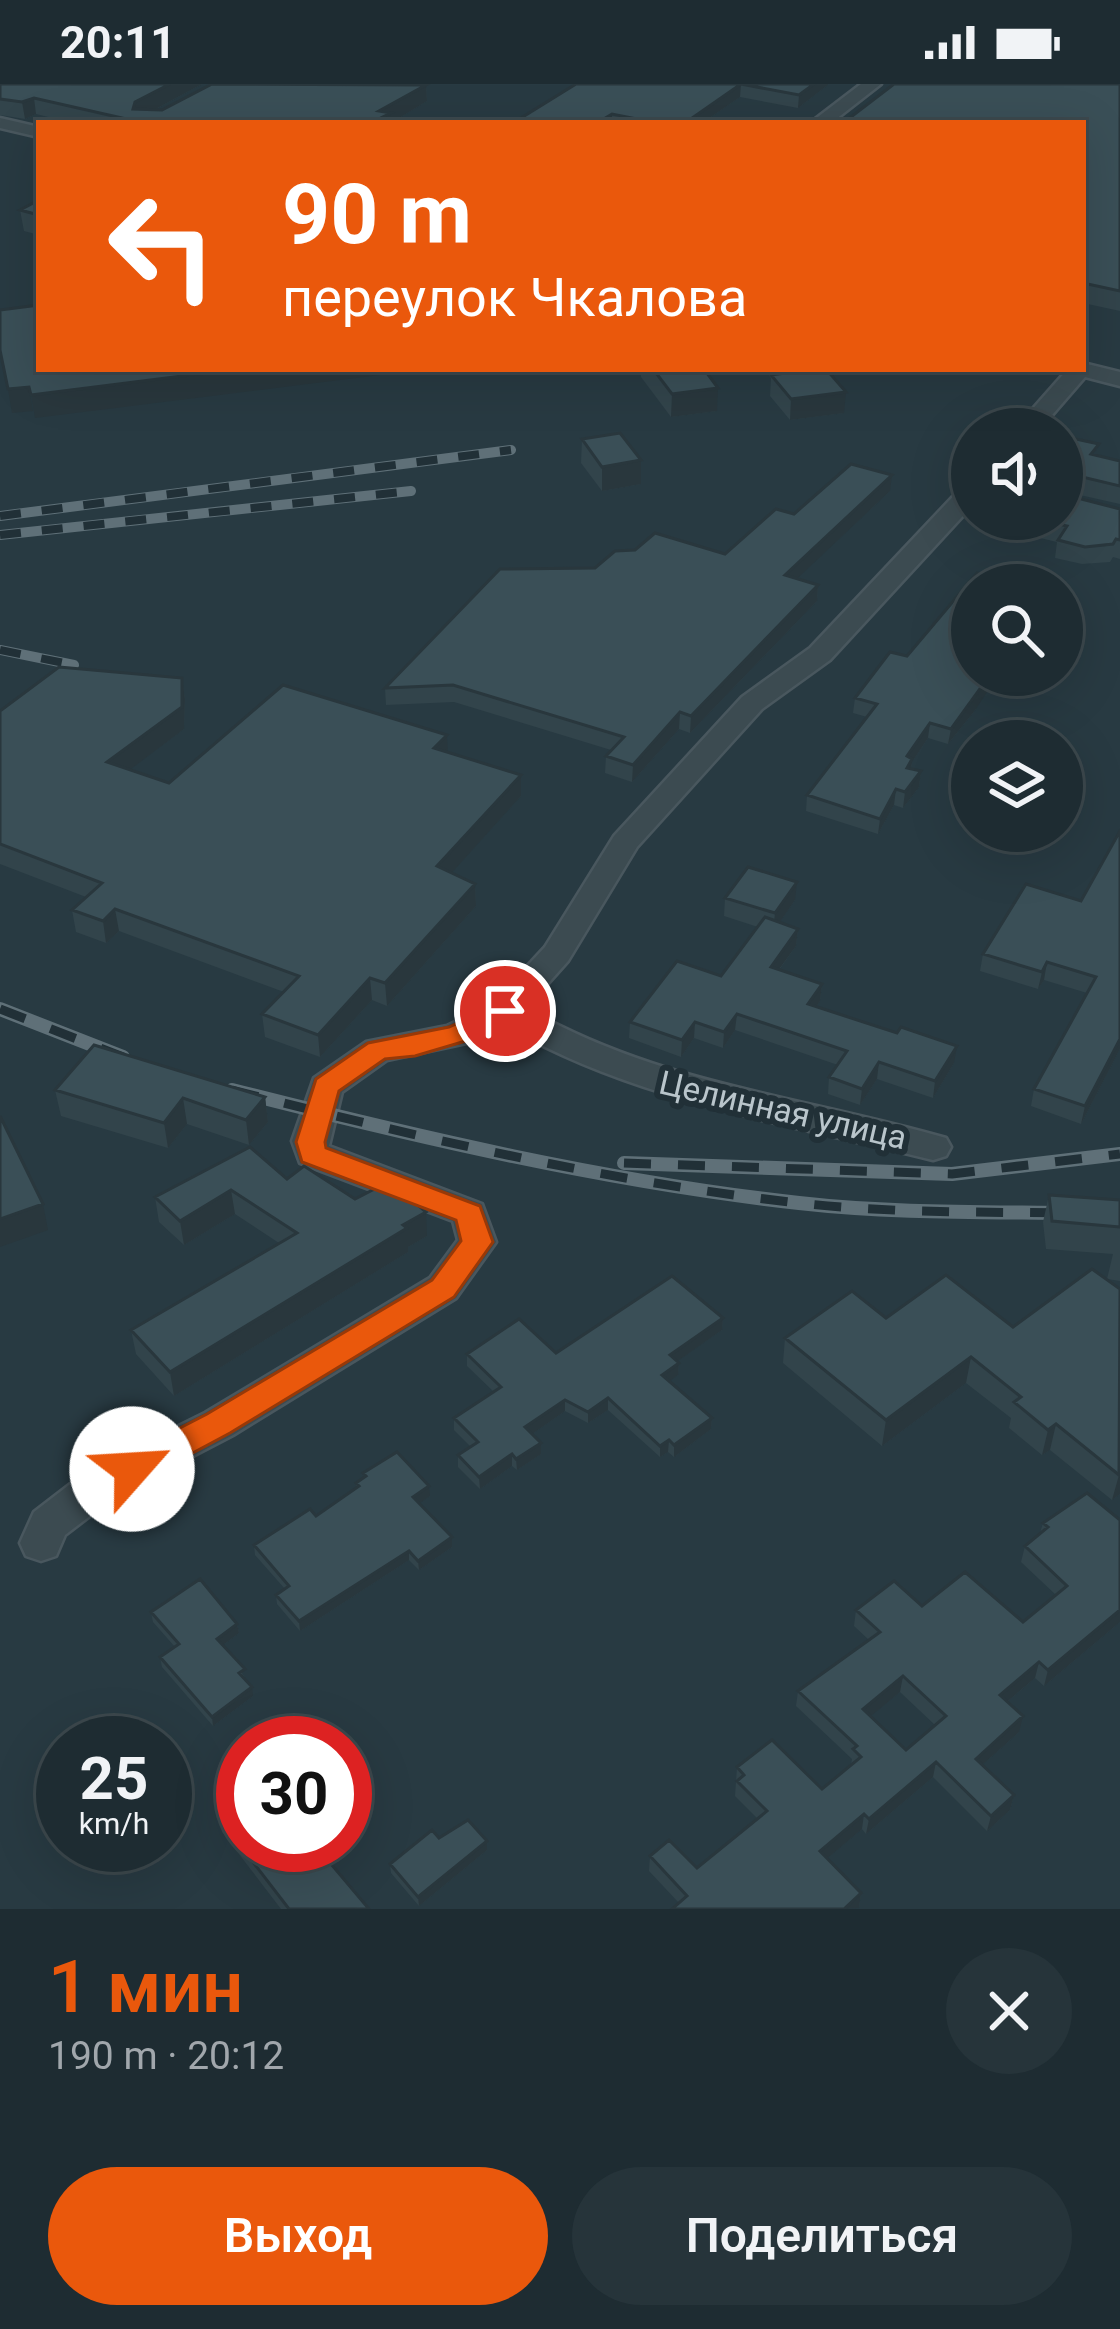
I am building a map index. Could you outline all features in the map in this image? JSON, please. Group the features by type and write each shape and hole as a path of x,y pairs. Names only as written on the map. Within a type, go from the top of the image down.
{"street":[{"path":"823,120 872,84"},
{"path":"0,123 36,131"},
{"path":"1086,371 1120,380"},
{"path":"1046,408 1077,372"},
{"path":"41,1544 49,1524 100,1484 219,1424 443,1288 477,1242 469,1214 313,1154 310,1142 326,1086 378,1050 459,1034 505,1011 557,954 625,842 752,704 820,654 951,515"},
{"name":"Целинная улица","path":"505,1011 537,1032 615,1067 711,1100 837,1122 933,1147"}],"building":[{"path":"0,84 170,84 135,102 133,109 162,110 212,84 426,85 379,111 391,113 376,120 131,120 34,98 22,102 0,99"},
{"path":"576,84 741,84 689,120 642,120 612,114 602,120 518,120"},
{"path":"741,84 814,84 799,95"},
{"path":"894,84 1120,84 1120,291 1086,284 1086,120 847,120"},
{"path":"36,202 36,214 20,210"},
{"path":"36,305 36,372 214,372 31,395 29,387 8,389 0,350 0,310"},
{"path":"655,372 706,372 718,388 672,394"},
{"path":"829,372 846,392 791,399 771,375"},
{"path":"620,433 641,460 602,467 582,439"},
{"path":"1083,441 1099,444 1091,454 1120,461 1120,486 1083,477"},
{"path":"851,464 892,475 785,575 818,585 691,716 680,712 633,765 606,756 624,737 453,685 385,688 500,569 595,568 615,551 635,550 655,533 725,554 776,509 794,514"},
{"path":"1083,499 1120,509 1120,540 1085,547 1058,540 1083,540"},
{"path":"951,604 951,696 975,696 958,720 951,720 951,729 930,723 907,756 912,759 907,768 921,771 905,792 896,789 880,819 807,795 877,704 855,698 890,652 907,656"},
{"path":"59,667 182,678 182,707 107,762 169,783 283,685 447,735 434,748 521,775 437,866 475,884 385,983 370,978 318,1035 262,1014 299,976 115,909 103,921 72,910 102,883 0,844 0,711"},
{"path":"1120,831 1120,1039 1085,1106 1034,1089 1096,977 1047,962 1042,972 983,954 1026,884 1081,901"},
{"path":"748,867 797,882 775,913 725,898"},
{"path":"765,917 798,929 771,967 822,984 808,1004 897,1033 901,1027 957,1046 935,1081 879,1062 862,1089 829,1077 847,1051 737,1014 724,1032 695,1022 682,1040 630,1022 677,961 721,976"},
{"path":"94,1045 265,1097 246,1120 183,1098 164,1123 55,1090"},
{"path":"0,1116 43,1204 0,1219"},
{"path":"250,1147 287,1179 304,1166 355,1199 390,1181 426,1212 170,1372 131,1330 297,1233 231,1190 180,1221 155,1197"},
{"path":"1049,1195 1120,1200 1120,1227 1052,1221"},
{"path":"1092,1269 1120,1289 1119,1475 1056,1424 1048,1430 1014,1402 1021,1397 971,1357 886,1420 785,1338 852,1291 886,1318 946,1275 1013,1327"},
{"path":"672,1276 723,1318 670,1355 679,1363 662,1375 712,1418 674,1445 669,1440 660,1446 608,1398 588,1412 565,1400 525,1427 541,1443 516,1459 512,1454 479,1477 458,1455 478,1442 454,1418 501,1387 467,1354 519,1319 556,1353"},
{"path":"397,1452 429,1486 413,1497 452,1537 418,1561 409,1551 299,1621 276,1595 289,1586 254,1545 310,1509 316,1516 359,1486 356,1483 366,1476 363,1473"},
{"path":"1087,1493 1120,1520 1120,1610 1048,1670 1039,1662 1000,1695 1023,1716 976,1759 1014,1795 991,1816 936,1762 869,1819 864,1814 820,1851 861,1893 844,1909 672,1909 687,1896 650,1856 669,1840 697,1868 767,1811 737,1781 744,1775 737,1767 772,1740 822,1789 861,1757 853,1749 857,1746 798,1691 880,1632 856,1610 894,1581 922,1606 965,1572 1023,1622 1067,1586 1025,1546 1048,1527 1043,1523","holes":["903,1676 946,1716 906,1750 863,1709"]},
{"path":"200,1579 237,1624 217,1639 245,1669 239,1673 252,1687 212,1717 160,1657 179,1644 151,1612"},
{"path":"468,1820 487,1841 418,1897 390,1864 432,1830 439,1838"},
{"path":"261,1872 338,1872 369,1909 289,1909"}],"railway":[{"path":"0,516 511,450"},
{"path":"0,535 411,491"},
{"path":"0,650 74,665"},
{"path":"0,1009 123,1057"},
{"path":"232,1090 513,1156 727,1194 879,1209 1120,1214"},
{"path":"624,1163 952,1174 1120,1154"}],"route":[{"path":"132,1469 219,1424 443,1288 477,1242 469,1214 313,1154 310,1142 326,1086 378,1050 459,1034 505,1011"}]}
